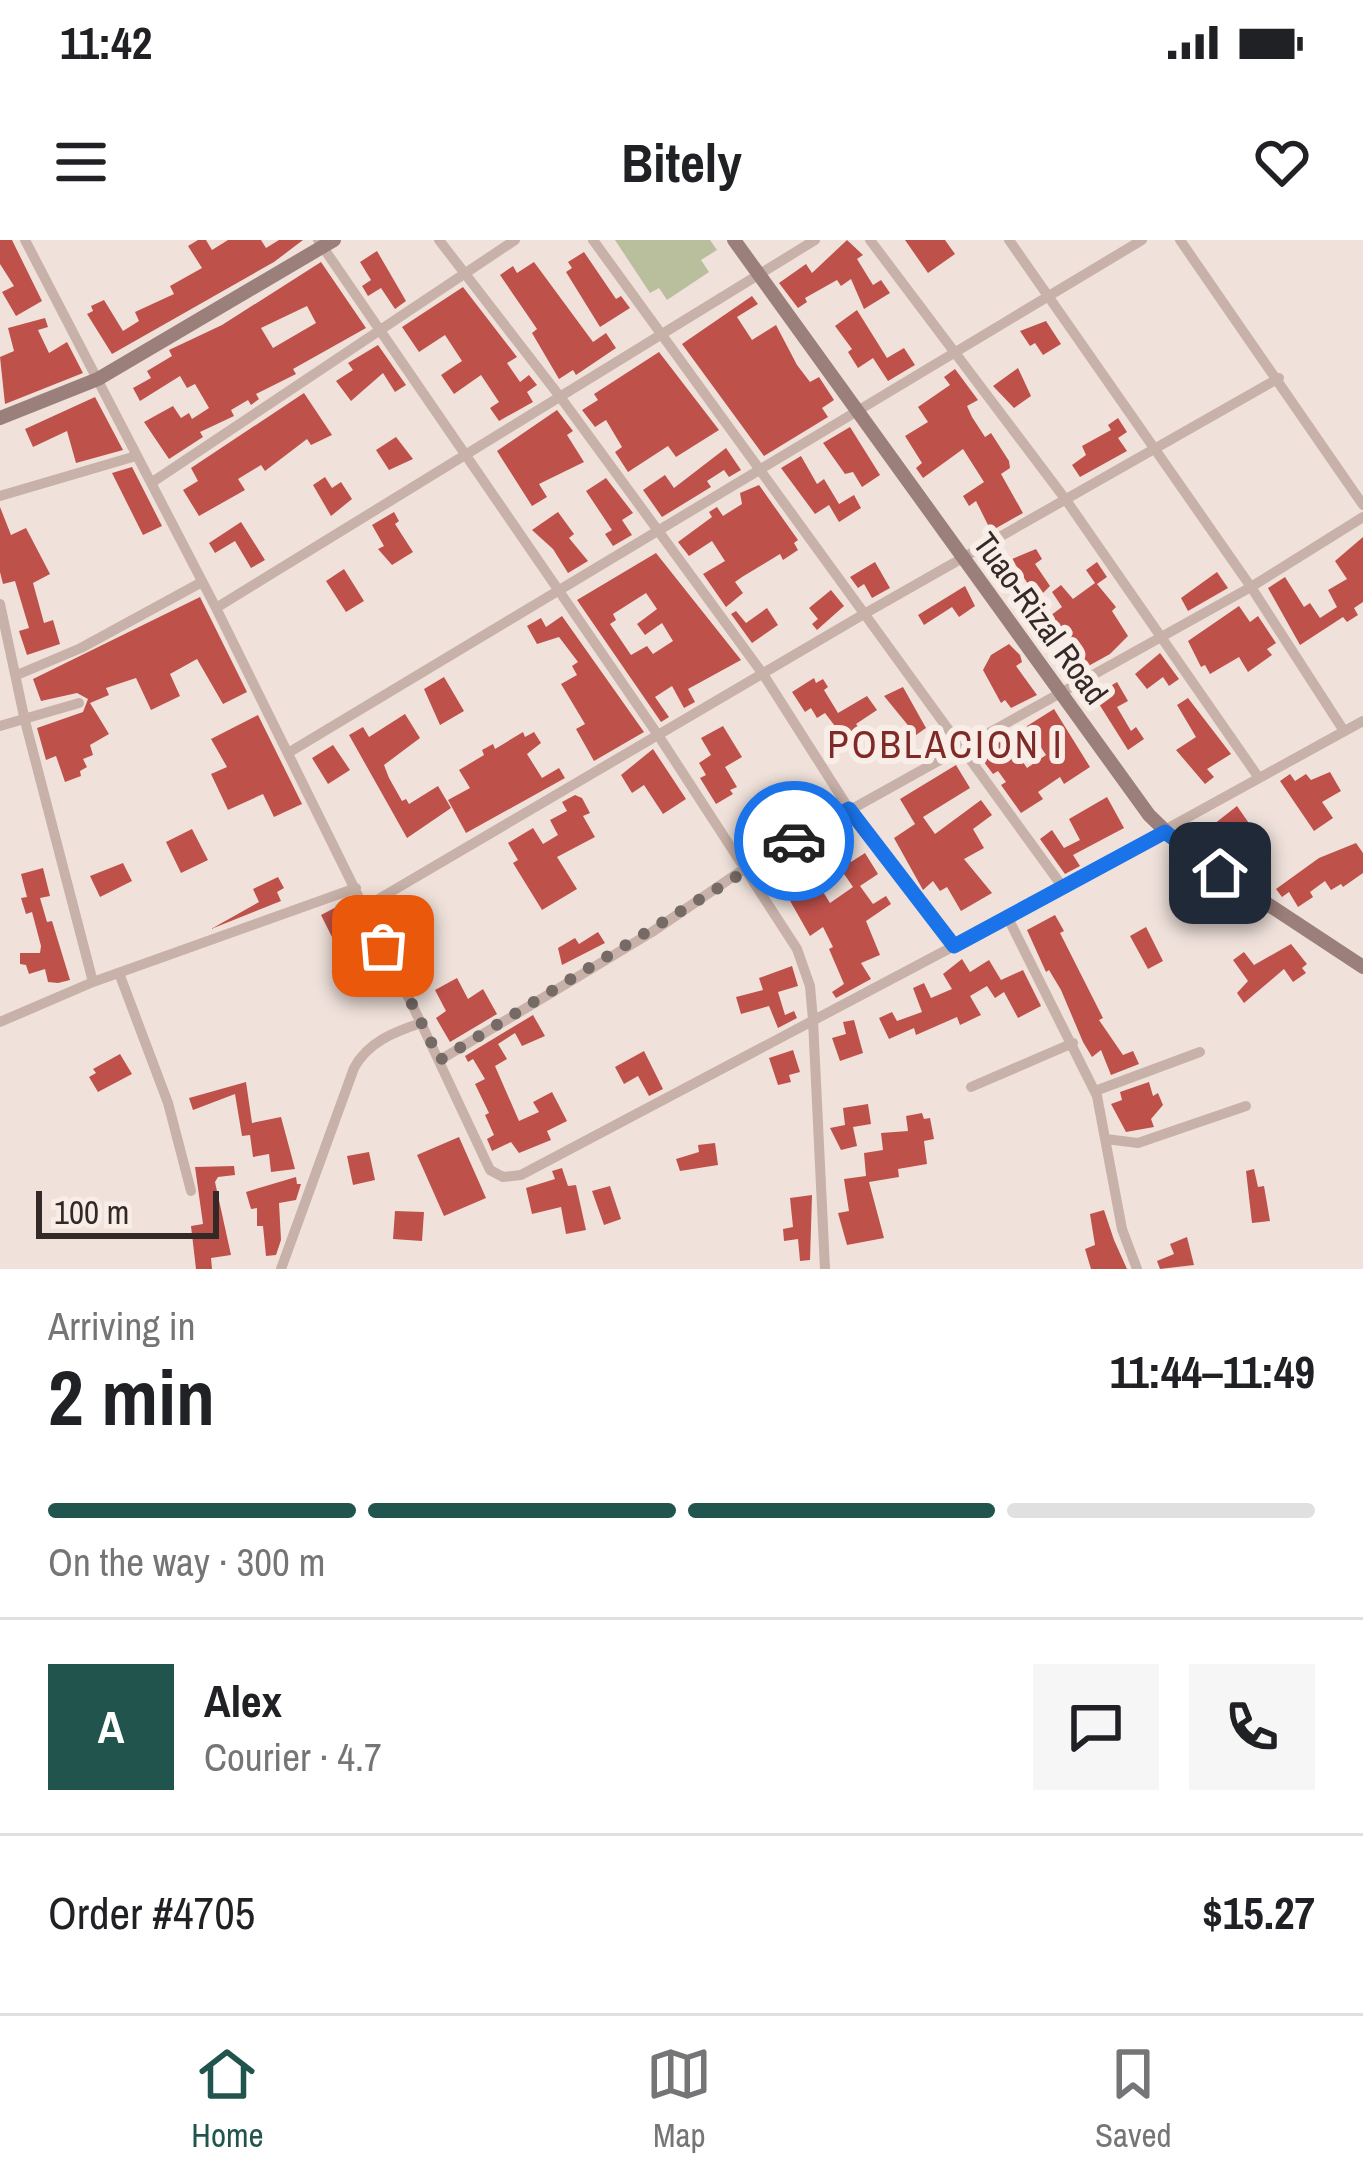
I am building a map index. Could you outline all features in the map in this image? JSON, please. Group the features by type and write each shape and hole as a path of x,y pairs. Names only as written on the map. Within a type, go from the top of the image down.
{"main road":[{"name":"Tuao-Rizal Road","path":"734,240 1165,832 1363,967"},
{"path":"0,418 98,379 325,242"}],"street":[{"path":"26,240 356,888 490,1170 510,1177 954,946 1363,721"},
{"path":"439,240 763,674 849,809 954,946"},
{"path":"151,483 515,240"},
{"path":"593,240 1062,886"},
{"path":"216,608 815,240"},
{"path":"870,240 1066,500 1259,778"},
{"path":"1010,240 1251,587 1344,731"},
{"path":"288,753 1142,240"},
{"path":"1180,240 1363,505"},
{"path":"325,242 378,330 660,738 797,949 810,986 825,1269"},
{"path":"365,907 660,738 864,614 1279,378"},
{"path":"0,496 136,456"},
{"path":"440,1060 652,932 744,868 1251,587 1363,517"},
{"path":"17,675 81,648 202,582"},
{"path":"0,604 25,721 93,982"},
{"path":"0,726 80,703"},
{"path":"0,1022 93,982 356,888"},
{"path":"1007,916 1095,1091 1122,1229 1137,1269"},
{"path":"118,973 168,1103 191,1191"},
{"path":"280,1269 361,1055 395,1031 421,1023"},
{"path":"971,1087 1073,1043"},
{"path":"1095,1091 1200,1052"},
{"path":"1106,1138 1138,1143 1246,1106"}],"green space":[{"path":"615,240 710,240 717,250 701,260 709,272 667,300 659,288 650,293"}],"building":[{"path":"0,240 12,240 42,301 16,316 2,292 14,286 0,264"},
{"path":"206,240 212,250 228,240 261,240 266,248 279,240 303,240 274,262 112,354 87,314 93,311 91,306 104,300 123,331 139,321 135,312 174,294 170,286 202,268 188,246"},
{"path":"847,240 863,255 857,259 873,285 881,280 890,293 864,309 851,279 841,286 837,280 805,298 807,302 798,308 779,283 806,264 812,273"},
{"path":"905,240 945,240 955,254 928,273"},
{"path":"377,251 406,301 395,309 381,288 368,296 362,286 371,280 360,262"},
{"path":"584,252 616,299 621,296 630,308 600,327 566,272 572,268 568,262"},
{"path":"321,262 366,328 293,369 296,374 256,394 259,399 251,405 248,400 231,410 234,416 200,432 203,437 169,459 144,422 173,406 181,418 189,413 192,419 209,408 195,384 187,388 180,376 140,401 133,388 151,378 147,371 172,356 169,350 222,325","holes":["307,306 316,323 273,348 261,328"]},
{"path":"534,262 593,342 606,333 616,348 576,375 573,370 559,379 532,333 537,329 500,275 513,266 517,273"},
{"path":"463,287 517,357 507,363 520,382 529,375 537,385 527,392 533,402 499,421 490,408 499,402 481,375 454,394 441,375 462,361 445,335 419,352 402,327"},
{"path":"752,296 758,304 737,317 752,340 776,325 810,382 819,377 834,400 822,408 828,417 764,456 682,344"},
{"path":"857,310 887,358 904,348 915,365 888,381 873,358 858,368 848,352 852,349 835,326"},
{"path":"45,318 48,327 38,330 49,353 67,342 83,373 5,404 0,357 14,351 8,328"},
{"path":"1046,321 1061,344 1043,355 1020,331"},
{"path":"378,345 406,385 395,392 383,373 351,401 336,381 353,370 348,363"},
{"path":"659,352 719,430 676,457 668,446 628,472 615,452 622,447 606,420 595,427 582,410 598,400 594,394"},
{"path":"1018,368 1031,396 1014,408 993,386"},
{"path":"955,369 978,400 967,406 972,417 985,437 991,433 1009,461 1010,468 1001,474 1023,513 991,531 976,501 969,506 963,496 984,482 963,449 923,478 916,468 922,463 905,436 928,422 918,407 950,385 944,377"},
{"path":"304,393 332,435 311,445 307,439 265,471 261,465 238,479 245,490 199,516 183,490 198,481 191,468"},
{"path":"95,397 123,450 76,463 67,431 33,447 25,429"},
{"path":"557,410 573,431 567,435 584,462 539,484 547,497 532,506 497,451"},
{"path":"1118,418 1127,432 1118,438 1127,451 1080,477 1072,465 1086,455 1082,446 1111,430 1108,425"},
{"path":"850,427 880,475 862,487 853,472 845,474 823,443"},
{"path":"396,437 413,459 389,470 376,450"},
{"path":"726,448 741,470 729,477 724,470 707,481 711,487 662,517 643,490 665,475 674,488"},
{"path":"801,456 817,484 824,479 839,504 854,495 861,508 839,522 829,505 815,514 781,468"},
{"path":"132,467 162,526 143,535 112,473"},
{"path":"325,477 332,488 341,482 352,499 331,516 313,485"},
{"path":"606,478 633,513 622,520 632,535 613,546 605,534 612,530 586,491"},
{"path":"759,485 798,540 794,543 798,550 783,560 780,554 735,582 743,593 726,607 703,574 725,561 712,541 689,556 678,542 712,517 709,512 717,507 723,516 742,504 740,493"},
{"path":"0,507 11,535 26,528 50,574 33,583 44,623 53,620 60,644 27,655 19,631 29,628 15,581 3,584 0,572"},
{"path":"394,512 399,521 395,524 413,552 392,565 378,549 384,546 372,525"},
{"path":"558,512 574,534 569,538 588,561 568,573 553,549 532,530"},
{"path":"241,522 265,560 251,568 235,541 215,553 209,543"},
{"path":"1363,537 1363,602 1354,608 1358,615 1347,622 1343,617 1300,645 1268,588 1285,577 1304,607 1310,603 1320,618 1337,607 1328,590 1347,579 1335,561"},
{"path":"1036,549 1042,559 1035,564 1050,586 1033,603 1021,591 1028,584 1012,559"},
{"path":"656,553 741,660 688,689 695,702 684,708 672,686 655,697 669,717 661,722 577,600","holes":["646,593 657,609 637,624 645,635 662,623 673,641 653,654 647,646 631,655 610,624 616,620 613,614"]},
{"path":"875,562 890,588 872,598 864,584 858,588 850,577"},
{"path":"1097,562 1107,577 1097,584 1116,607 1112,611 1128,636 1110,654 1083,669 1061,643 1051,650 1035,627 1062,607 1052,592 1061,585 1073,599 1095,583 1086,570"},
{"path":"344,569 364,601 346,612 326,581"},
{"path":"1217,572 1228,588 1188,611 1181,598"},
{"path":"965,586 975,606 959,617 952,607 924,625 918,615"},
{"path":"831,590 844,606 817,630 812,624 818,619 809,608"},
{"path":"200,597 247,692 223,704 197,659 170,674 180,696 151,710 136,678 106,688 109,695 90,703 109,734 90,745 93,755 83,759 87,767 80,771 81,776 65,782 56,756 46,760 37,728 83,712 88,699 77,693 41,701 33,679"},
{"path":"1239,606 1250,622 1258,616 1276,643 1267,649 1272,655 1248,672 1239,657 1210,674 1205,665 1201,667 1188,641"},
{"path":"767,608 778,625 752,643 731,614 736,611 746,623"},
{"path":"562,616 644,732 594,761 576,729 585,724 561,684 577,675 572,666 578,662 559,637 537,644 527,626 541,618 546,627"},
{"path":"1009,644 1020,655 1022,662 1016,666 1037,695 1011,708 1005,700 1001,703 983,670 991,655"},
{"path":"1160,653 1179,679 1169,686 1163,677 1147,689 1135,674"},
{"path":"444,677 464,711 440,725 424,689"},
{"path":"814,678 816,683 823,679 838,713 867,696 877,710 844,738 825,713 817,718 811,708 805,712 792,692"},
{"path":"1117,682 1128,701 1117,707 1131,731 1136,727 1144,739 1128,750 1094,696"},
{"path":"903,687 926,728 916,735 884,696"},
{"path":"1188,698 1231,754 1207,769 1214,777 1205,784 1176,750 1196,737 1177,705"},
{"path":"1054,709 1090,767 1064,784 1060,777 1038,792 1043,799 1021,813 1001,785 1006,782 998,771 993,774 978,754 1007,738 1027,768 1046,755 1027,726"},
{"path":"405,714 420,738 384,765 389,778 402,801 409,804 438,786 451,808 407,838 349,735 363,727 369,737"},
{"path":"258,715 302,804 274,817 263,794 228,810 211,774 227,767 211,739"},
{"path":"723,726 742,757 725,767 737,787 716,804 700,778 706,775 699,763 711,755 701,738"},
{"path":"523,732 525,737 534,732 541,743 527,754 542,778 559,768 565,778 466,833 448,800 470,788 459,770 484,755 482,750 493,744 495,749"},
{"path":"333,745 350,770 328,784 312,758"},
{"path":"653,749 686,799 663,814 644,785 632,793 621,775"},
{"path":"956,765 970,788 923,817 935,834 981,800 992,815 973,829 984,848 964,859 992,893 961,911 947,887 940,891 933,881 923,890 894,838 915,824 900,799"},
{"path":"1330,772 1341,791 1322,802 1333,818 1314,831 1280,781 1290,774 1295,781 1306,774 1311,780"},
{"path":"575,795 590,813 583,816 595,837 557,857 577,889 542,910 513,863 518,860 508,843 533,828 543,844 558,835 550,820 567,811 562,802"},
{"path":"1107,797 1124,828 1073,855 1080,866 1065,874 1040,839 1052,830 1064,848 1080,840 1069,819"},
{"path":"1237,806 1271,855 1251,870 1226,843 1217,852 1200,835"},
{"path":"192,829 208,860 181,873 166,842"},
{"path":"836,839 851,862 865,853 878,874 860,886 873,904 886,896 891,904 866,921 880,955 861,963 871,979 836,998 832,992 844,984 829,949 833,947 823,927 810,936 789,899 817,882 830,903 853,887 838,865 824,874 811,854"},
{"path":"1356,843 1363,853 1363,873 1343,887 1331,890 1325,881 1298,907 1289,892 1282,897 1276,889 1319,858"},
{"path":"123,863 132,881 100,897 90,876"},
{"path":"43,868 50,896 40,898 70,980 58,983 48,982 45,969 29,974 26,965 20,964 20,953 40,953 41,946 32,912 26,914 21,898 27,897 21,874"},
{"path":"278,877 284,888 277,892 281,901 211,929 259,902 253,889"},
{"path":"344,903 356,926 332,937 321,915"},
{"path":"1055,915 1103,1018 1099,1020 1123,1055 1133,1051 1139,1064 1111,1075 1101,1050 1092,1057 1083,1042 1027,930"},
{"path":"1146,927 1163,961 1148,969 1130,936"},
{"path":"598,932 605,943 562,965 558,948 575,938 579,944"},
{"path":"1291,944 1307,964 1302,968 1306,973 1293,982 1284,969 1244,1003 1237,993 1248,981 1233,960 1244,952 1254,965"},
{"path":"962,959 970,972 989,960 1001,980 1023,970 1041,1006 1018,1018 1004,992 995,998 987,986 970,996 981,1015 960,1025 957,1017 916,1035 914,1028 889,1039 879,1018 892,1012 897,1021 922,1012 913,988 924,983 931,998 952,989 943,974"},
{"path":"792,966 798,986 778,992 785,1015 794,1011 797,1018 778,1028 769,1006 741,1014 736,997 763,990 759,978"},
{"path":"457,978 468,999 483,989 497,1014 450,1042 436,1018 446,1011 435,990"},
{"path":"533,1015 545,1036 522,1046 515,1033 498,1044 507,1059 495,1066 519,1121 539,1112 533,1102 552,1092 567,1121 547,1131 551,1140 519,1153 511,1142 492,1151 487,1139 494,1135 485,1115 489,1113 475,1084 485,1079 473,1059 468,1062 465,1056"},
{"path":"854,1020 863,1053 840,1061 832,1038 846,1034 843,1022"},
{"path":"793,1050 800,1072 789,1075 791,1082 778,1085 769,1058"},
{"path":"644,1051 663,1089 649,1096 638,1076 624,1084 615,1067"},
{"path":"120,1054 132,1074 98,1092 89,1077 96,1073 93,1069"},
{"path":"246,1082 252,1123 281,1117 295,1169 271,1172 269,1154 253,1157 250,1135 242,1136 235,1094 193,1110 189,1098"},
{"path":"1149,1082 1153,1096 1158,1093 1163,1105 1151,1119 1154,1127 1126,1132 1111,1104 1122,1100 1120,1092"},
{"path":"868,1104 871,1124 853,1127 857,1146 841,1150 830,1128 845,1125 843,1108"},
{"path":"922,1113 924,1119 930,1118 934,1139 924,1141 927,1164 898,1169 899,1177 869,1182 884,1238 847,1245 838,1213 849,1211 844,1179 866,1176 864,1153 883,1150 881,1133 908,1131 906,1116"},
{"path":"459,1137 486,1198 444,1216 417,1155"},
{"path":"715,1143 718,1165 680,1171 676,1159 699,1152 698,1145"},
{"path":"369,1152 375,1180 353,1185 347,1156"},
{"path":"234,1166 235,1175 218,1177 215,1182 231,1255 211,1258 212,1269 196,1269 191,1226 203,1224 195,1167"},
{"path":"562,1168 568,1186 576,1185 586,1230 566,1234 561,1207 532,1214 526,1188 555,1179 552,1171"},
{"path":"1254,1169 1258,1187 1264,1186 1270,1221 1252,1223 1246,1171"},
{"path":"296,1177 301,1184 296,1200 279,1203 281,1240 276,1255 266,1256 263,1226 257,1226 257,1208 251,1209 246,1192"},
{"path":"610,1186 621,1219 604,1225 592,1191"},
{"path":"812,1195 810,1260 800,1261 798,1239 784,1241 783,1229 793,1227 790,1198"},
{"path":"1104,1210 1127,1269 1091,1269 1085,1249 1095,1245 1090,1214"},
{"path":"395,1211 424,1212 422,1241 393,1239"},
{"path":"1187,1237 1194,1265 1160,1269 1157,1261 1174,1254 1170,1244"}],"way so far":[{"path":"383,946 440,1060 794,841"}],"district":[{"name":"POBLACION I","path":"946,744"}],"route":[{"path":"794,841 849,809 954,946 1165,832 1220,873"}]}
